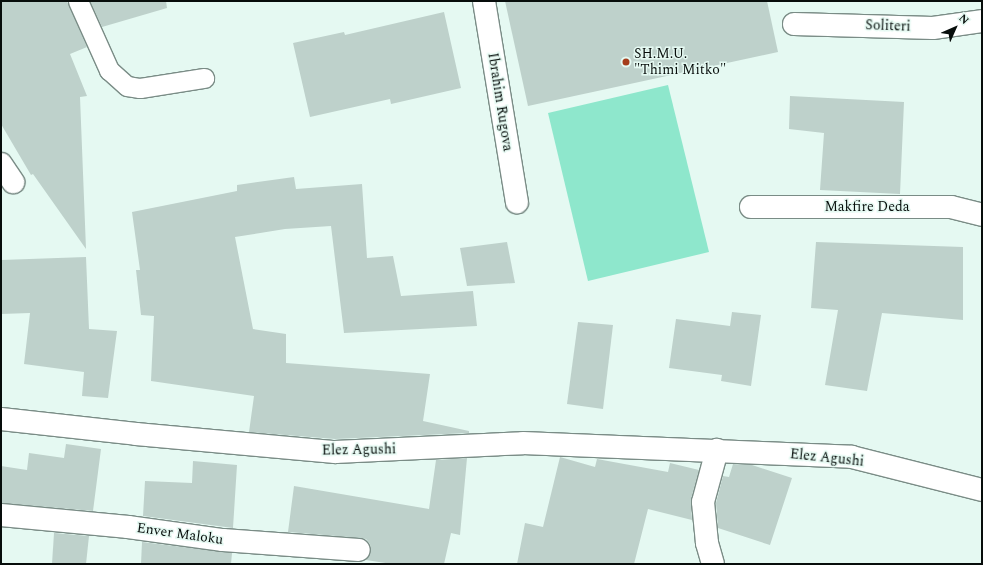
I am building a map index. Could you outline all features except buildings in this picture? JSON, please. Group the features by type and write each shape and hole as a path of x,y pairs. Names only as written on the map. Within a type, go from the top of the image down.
{"street":[{"name":"Ibrahim Rugova","path":"484,1 517,202"},
{"name":"Soliteri","path":"794,24 933,28 982,21"},
{"name":"Makfire Deda","path":"751,207 951,207 982,215"},
{"name":"Elez Agushi","path":"1,419 136,434 335,452 523,443 718,450 852,457 982,490"},
{"path":"713,564 706,543 702,502 718,450"},
{"name":"Enver Maloku","path":"1,515 128,527 223,540 359,550"}],"lane":[{"path":"78,1 109,70 127,86 140,88 204,78"}],"green space":[{"path":"668,85 709,252 588,281 548,113"}],"place":[{"name":"SH.M.U. \"Thimi Mitko\"","path":"626,62"}]}
